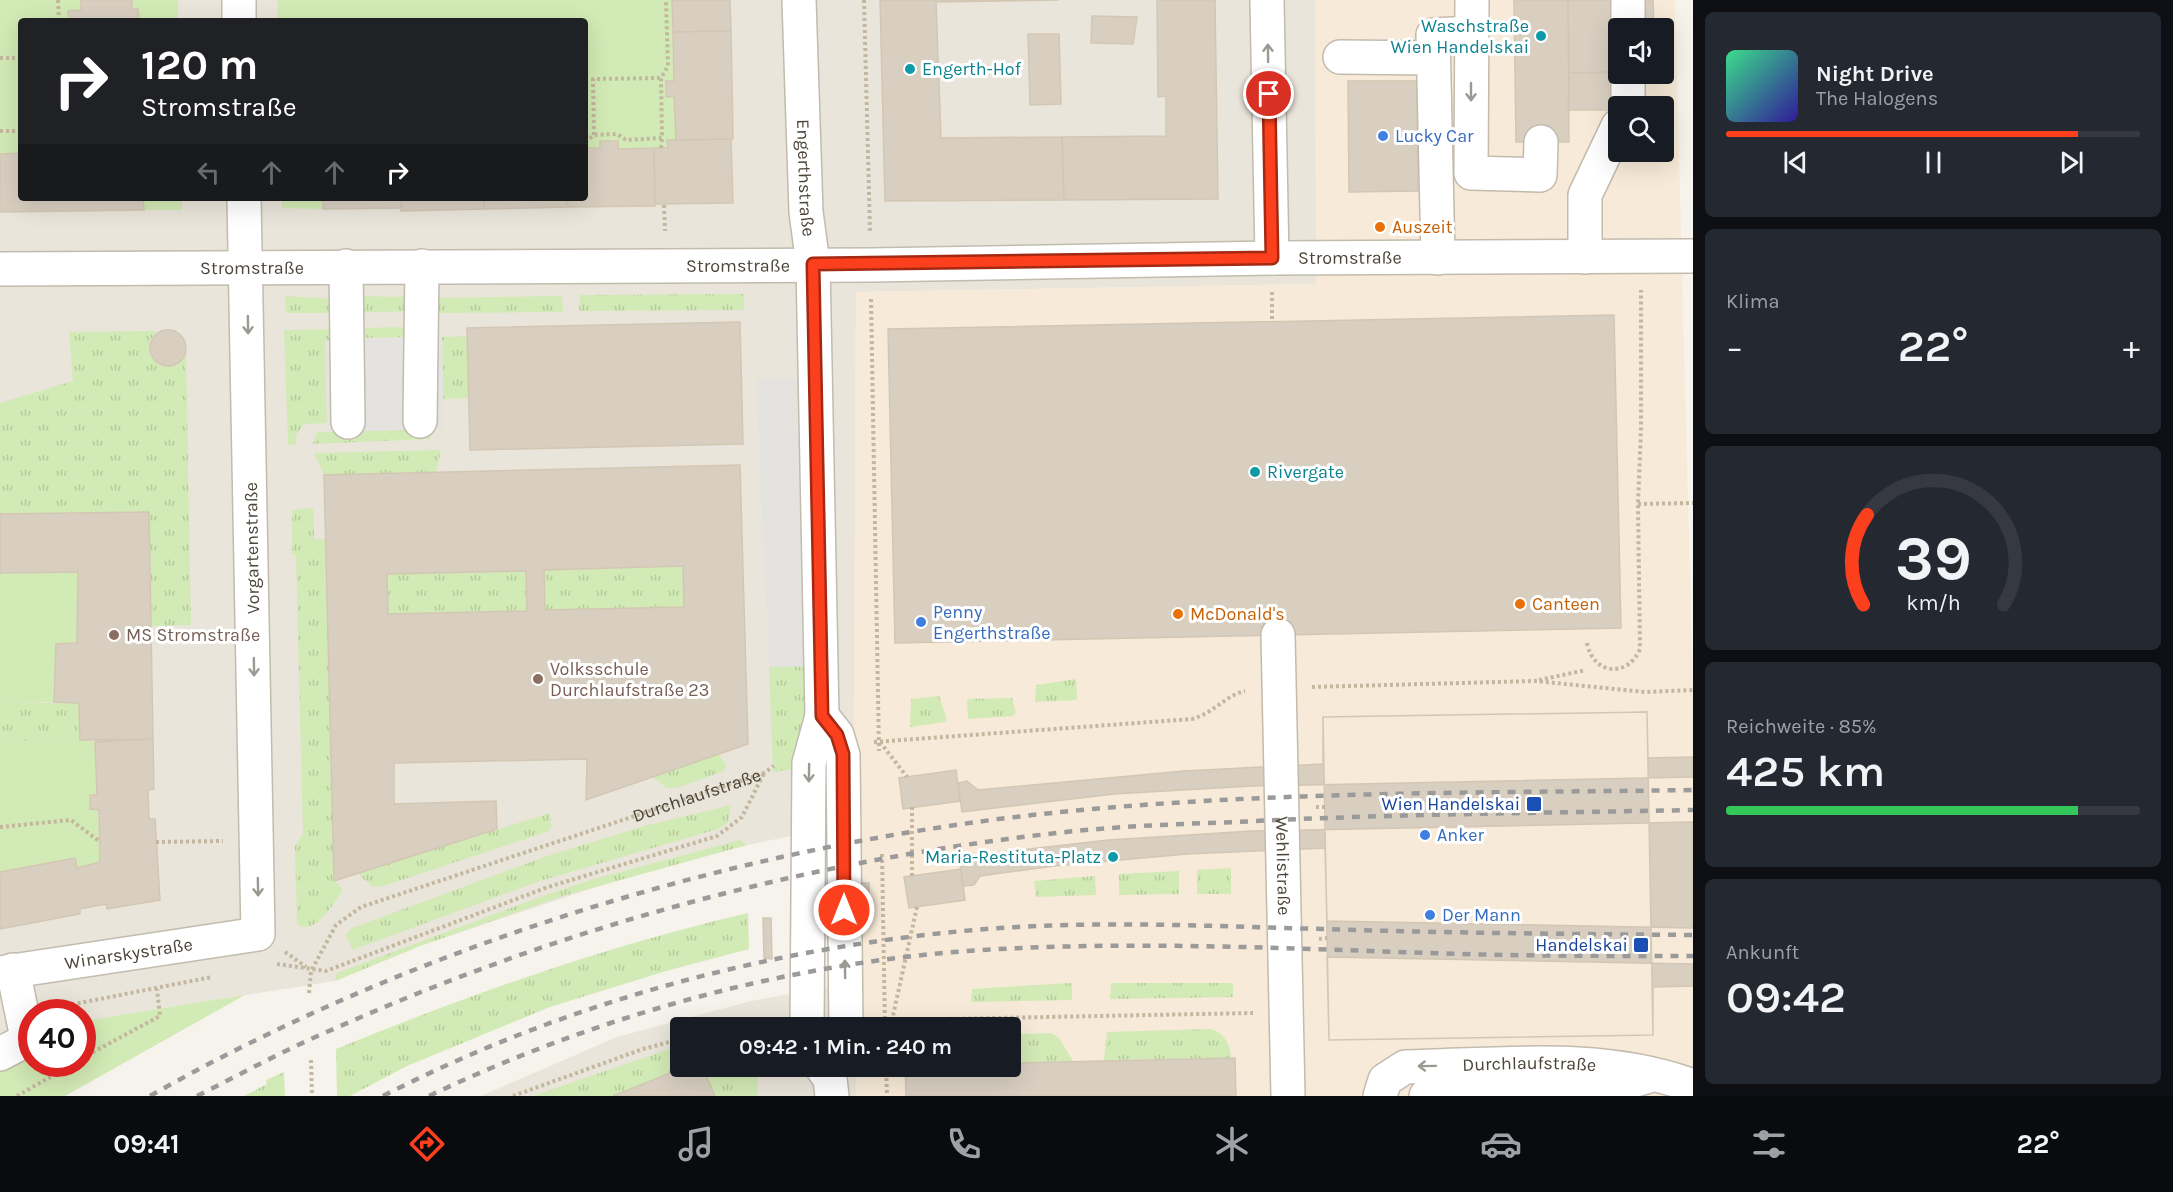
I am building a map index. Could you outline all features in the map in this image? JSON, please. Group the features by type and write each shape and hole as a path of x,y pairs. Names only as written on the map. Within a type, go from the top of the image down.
{"street":[{"path":"239,0 239,18"},
{"name":"Engerthstraße","path":"799,0 806,212 813,264 822,716 809,763 807,1017"},
{"path":"1268,0 1272,258"},
{"path":"1472,0 1471,172 1540,174 1541,142"},
{"path":"1628,0 1628,18"},
{"path":"1438,258 1433,35 1472,33"},
{"path":"1340,57 1433,57"},
{"path":"1585,257 1585,195 1608,147"},
{"name":"Vorgartenstraße","path":"244,201 257,840 263,948"},
{"name":"Stromstraße","path":"0,269 246,266 871,265 1272,258 1693,256"},
{"path":"346,266 348,422"},
{"path":"420,421 422,266"},
{"name":"Wehlistraße","path":"1278,635 1288,1096"},
{"path":"822,716 837,735 843,754 846,1017"},
{"name":"Winarskystraße","path":"6,971 263,948"},
{"path":"6,971 18,1003"},
{"path":"0,1054 18,1043"},
{"name":"Durchlaufstraße","path":"1380,1096 1385,1080 1405,1067 1579,1063 1660,1073 1693,1086"},
{"path":"1426,1096 1595,1095 1660,1073"}],"path":[{"path":"58,0 59,18"},
{"path":"661,148 661,78 668,66 666,0"},
{"path":"864,0 879,753"},
{"path":"0,58 18,58"},
{"path":"594,135 593,80 661,78"},
{"path":"0,131 18,131"},
{"path":"588,140 594,135 617,134 626,140 662,138"},
{"path":"1587,643 1591,657 1596,662 1614,669 1630,663 1641,649 1638,504 1641,430 1639,348 1642,257"},
{"path":"1638,504 1693,502"},
{"path":"1535,681 1586,670"},
{"path":"879,742 1192,719 1205,716 1240,692 1280,687 1535,681 1646,692 1693,690"},
{"path":"879,742 907,777"},
{"name":"Durchlaufstraße","path":"764,773 742,816 717,836 548,887 326,971 311,971 336,925 361,907 764,773"},
{"path":"912,807 912,877"},
{"path":"0,827 71,820 99,841"},
{"path":"156,842 257,840"},
{"path":"881,846 885,1017"},
{"path":"917,907 892,1020 1286,1012"},
{"path":"263,948 311,971 309,993"},
{"path":"96,1000 206,980 221,973"},
{"path":"96,1050 160,1016 157,989"},
{"path":"513,1096 643,1048 670,1042"},
{"path":"311,1060 312,1096"},
{"path":"17,1096 50,1077"},
{"path":"886,1077 887,1096"}],"shaded area":[{"path":"0,0 1315,0 1317,284 856,292 854,823 747,845 632,875 420,946 335,981 96,1019 96,999 18,999 18,1031 0,1034"},
{"path":"1315,0 1675,0 1693,696 1693,1096 856,1096 856,1077 1021,1077 1021,1017 855,1017 853,883 856,292 1316,284"},
{"path":"442,337 444,429 327,432 325,340"},
{"path":"798,378 811,666 769,667 756,379"},
{"path":"854,982 855,1017 691,1017 751,1001"},
{"path":"670,1023 670,1077 856,1077 856,1096 481,1096 617,1037"}],"green space":[{"path":"0,0 81,0 81,10 69,11 69,18 18,18 18,153 0,154"},
{"path":"132,0 178,0 178,18 139,18 138,9 132,9"},
{"path":"277,0 672,0 674,81 667,97 674,96 676,140 668,140 668,148 618,149 617,141 600,141 600,148 588,148 588,18 278,18"},
{"path":"143,201 182,201 182,210 144,210"},
{"path":"282,201 323,201 323,209 282,208"},
{"path":"744,294 744,310 579,311 580,295"},
{"path":"285,296 336,299 336,313 286,313"},
{"path":"353,296 409,297 410,311 355,313"},
{"path":"562,296 563,312 436,313 436,298"},
{"path":"411,327 412,337 354,338 353,328"},
{"path":"336,329 336,340 325,340 328,423 304,424 296,435 296,444 288,445 284,330"},
{"path":"157,331 150,340 150,356 160,366 177,365 186,353 191,625 152,626 149,512 0,514 0,403 73,381 69,332"},
{"path":"468,336 469,398 443,399 442,337"},
{"path":"429,429 431,439 313,444 317,432"},
{"path":"441,450 436,472 324,475 314,453"},
{"path":"313,508 314,539 326,539 334,880 343,890 317,923 304,927 297,924 295,846 303,834 296,555 292,555 292,510"},
{"path":"683,566 684,607 545,610 544,570"},
{"path":"526,571 527,611 388,614 387,574"},
{"path":"78,572 77,643 56,645 54,702 0,703 0,573"},
{"path":"811,666 802,768 773,772 769,667"},
{"path":"1076,679 1077,700 1035,702 1036,685"},
{"path":"939,696 947,720 910,727 911,699"},
{"path":"1012,698 1016,713 1013,716 968,719 967,700 969,699"},
{"path":"0,703 79,703 80,740 0,742"},
{"path":"80,740 95,742 100,862 77,868 75,859 0,872 0,742"},
{"path":"718,754 727,765 724,771 677,788 667,788 652,777"},
{"path":"731,805 728,823 718,829 543,880 352,950 346,934 352,928 547,856 644,826"},
{"path":"550,813 551,828 547,832 386,885 373,886 358,873"},
{"path":"740,840 747,845 563,896 420,946 335,981 337,973 543,896 594,879"},
{"path":"1231,868 1231,894 1197,894 1197,870"},
{"path":"1179,871 1179,894 1119,895 1119,874"},
{"path":"1095,876 1096,895 1036,897 1034,881"},
{"path":"748,913 749,949 666,971 550,1007 407,1066 350,1096 337,1096 336,1049 437,1009 539,973 643,940"},
{"path":"1072,983 1072,1000 971,1002 972,989"},
{"path":"1111,983 1233,983 1233,997 1110,999"},
{"path":"245,995 65,1096 0,1096 0,1065 18,1054 18,1077 96,1077 96,1019"},
{"path":"1211,1029 1226,1040 1231,1058 1104,1060 1107,1032"},
{"path":"1051,1033 1059,1038 1073,1061 1021,1063 1021,1034"},
{"path":"670,1049 670,1074 613,1096 533,1096"},
{"path":"284,1072 285,1096 244,1096 267,1084 266,1080"},
{"path":"706,1077 758,1077 757,1096 715,1096"}],"building":[{"path":"81,0 132,0 132,9 138,9 139,18 69,18 68,11 81,10"},
{"path":"672,0 730,0 731,31 673,32"},
{"name":"Engerth-Hof","path":"880,0 1059,0 936,2 941,138 1062,137 1064,200 885,201"},
{"path":"1157,0 1215,0 1218,199 1064,200 1062,137 1166,136 1166,96 1158,97"},
{"name":"Waschstraße Wien Handelskai","path":"1514,0 1568,0 1569,142 1516,142"},
{"path":"1568,0 1653,0 1654,18 1608,18 1608,72 1569,73"},
{"path":"1092,16 1137,17 1133,44 1091,43"},
{"path":"731,31 733,139 676,140 674,96 666,97 666,81 674,81 673,32"},
{"path":"1028,34 1059,34 1061,104 1030,105"},
{"path":"1608,72 1608,110 1568,110 1569,73"},
{"name":"Lucky Car","path":"1348,81 1417,81 1418,191 1349,192"},
{"path":"731,139 733,203 655,204 654,148 668,148 667,140"},
{"path":"600,141 618,141 618,149 654,148 655,206 568,207 567,201 588,201 588,148 600,148"},
{"path":"18,153 18,201 143,201 144,210 0,212 0,154"},
{"path":"323,201 401,201 402,208 323,209"},
{"path":"401,201 484,201 484,209 401,211"},
{"path":"484,201 567,201 568,207 484,209"},
{"name":"Rivergate","path":"1614,315 1621,628 895,643 888,329"},
{"path":"740,322 743,444 470,450 467,328"},
{"path":"168,330 181,335 186,348 181,361 168,366 155,361 150,348 155,335"},
{"name":"Volksschule Durchlaufstraße 23","path":"740,465 748,744 586,800 587,759 394,763 394,804 496,801 497,829 334,881 324,475","holes":["683,566 684,607 545,610 544,570","526,571 527,611 388,614 387,574"]},
{"name":"MS Stromstraße","path":"149,512 153,739 80,740 79,703 54,702 56,644 77,643 78,572 0,573 0,514"},
{"path":"1647,712 1648,758 1693,757 1693,777 1252,786 1114,794 962,812 958,783 967,781 978,790 1184,771 1323,764 1323,717"},
{"name":"Wien Handelskai","path":"1647,712 1653,1035 1329,1040 1323,717"},
{"path":"153,739 154,789 148,790 149,819 155,819 160,900 107,909 106,904 80,909 80,914 0,929 0,872 75,858 77,868 100,862 99,810 90,809 90,795 97,795 95,742"},
{"path":"956,770 960,801 903,809 899,778"},
{"path":"1693,822 1693,928 1327,921 1325,848 1187,854 1054,866 980,876 974,885 963,886 959,857 1108,840 1252,831"},
{"path":"961,869 965,900 909,908 904,877"},
{"path":"861,883 869,883 870,923 862,923"},
{"path":"763,918 771,918 772,959 764,958"},
{"path":"1327,957 1693,964 1693,986 1653,987 1653,1035 1329,1040"},
{"path":"1235,1058 1236,1096 906,1096 905,1077 1021,1077 1021,1063"},
{"path":"670,1073 670,1077 707,1077 715,1096 613,1096"}],"railway":[{"path":"150,1096 255,1041 364,991 476,946 591,907 708,875 826,848 944,827 1061,812 1140,805 1377,794 1693,790"},
{"path":"197,1096 318,1036 423,991 512,958 602,928 694,902 786,879 879,860 972,844 1066,832 1129,827 1350,817 1693,810"},
{"path":"383,1096 524,1033 670,984 821,950 897,938 1018,927 1105,924 1693,935"},
{"path":"429,1096 561,1040 629,1017 769,980 840,966 911,956 982,950 1094,946 1261,947 1494,955 1693,956"}],"place":[{"name":"Waschstraße Wien Handelskai","path":"1541,36"},
{"name":"Engerth-Hof","path":"910,69"},
{"name":"Lucky Car","path":"1383,136"},
{"name":"Auszeit","path":"1380,227"},
{"name":"Rivergate","path":"1255,472"},
{"name":"Canteen","path":"1520,604"},
{"name":"McDonald's","path":"1178,614"},
{"name":"Penny Engerthstraße","path":"921,622"},
{"name":"MS Stromstraße","path":"114,635"},
{"name":"Volksschule Durchlaufstraße 23","path":"538,679"},
{"name":"Wien Handelskai","path":"1534,804"},
{"name":"Anker","path":"1425,835"},
{"name":"Maria-Restituta-Platz","path":"1113,857"},
{"name":"Der Mann","path":"1430,915"},
{"name":"Handelskai","path":"1641,945"}],"route":[{"path":"844,910 843,754 837,735 822,716 813,264 1272,258 1269,94"}]}
